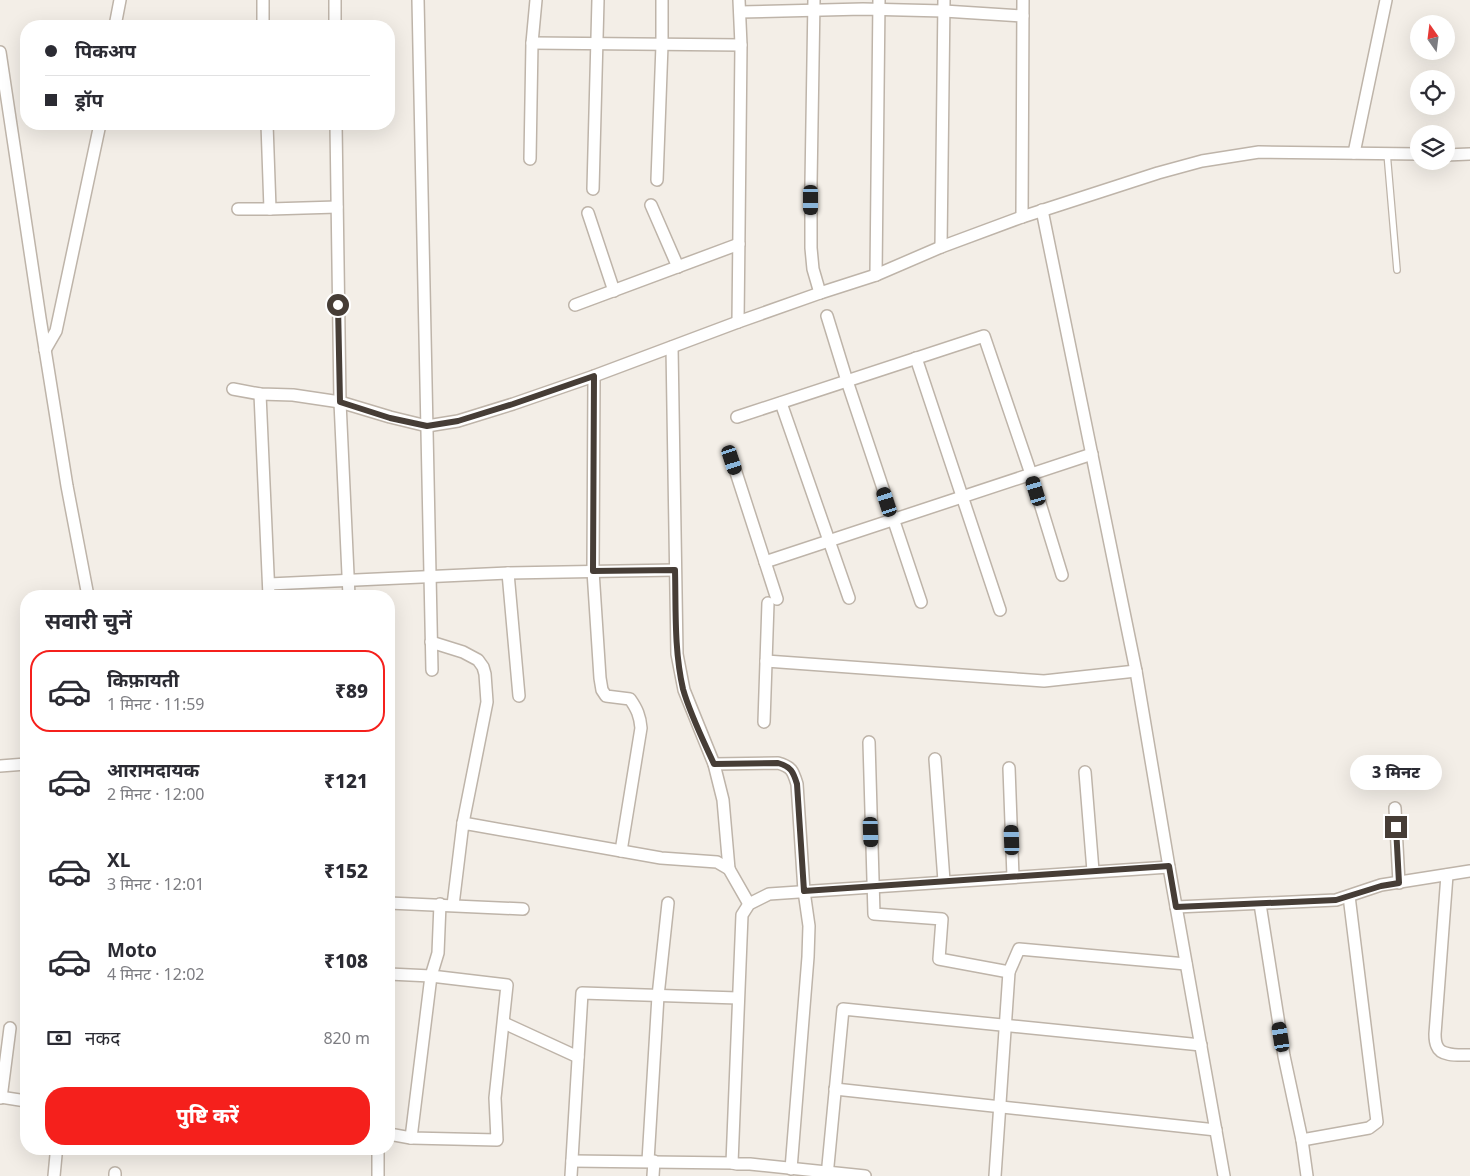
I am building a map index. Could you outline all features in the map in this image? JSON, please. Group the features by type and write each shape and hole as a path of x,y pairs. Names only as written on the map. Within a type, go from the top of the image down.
{"street":[{"path":"116,20 120,0"},
{"path":"262,0 264,20"},
{"path":"335,0 335,20"},
{"path":"418,0 432,670"},
{"path":"530,160 532,43 536,0"},
{"path":"593,190 598,0"},
{"path":"657,180 662,0"},
{"path":"1022,216 1023,0"},
{"path":"1354,153 1386,0"},
{"path":"814,5 811,248 813,269 820,293"},
{"path":"876,275 879,5"},
{"path":"738,322 741,45 739,6 944,5 1023,16"},
{"path":"941,247 944,5"},
{"path":"532,43 741,45"},
{"path":"0,52 45,350 67,486 87,590"},
{"path":"45,350 56,331 99,130"},
{"path":"267,130 270,209"},
{"path":"336,130 340,402 349,590"},
{"path":"233,389 260,394 293,395 340,402 390,418 427,426 458,421 594,376 738,322 876,275 941,247 1022,216 1158,172 1202,161 1259,152 1410,154"},
{"path":"1455,155 1470,154"},
{"path":"650,205 678,267"},
{"path":"238,209 337,207"},
{"path":"1042,210 1136,672 1224,1176"},
{"path":"588,213 614,291"},
{"path":"575,305 739,244"},
{"path":"827,316 921,602"},
{"path":"737,417 984,336 1031,474 1062,575"},
{"path":"672,347 677,654 684,690 714,764 723,800 729,869 749,904"},
{"path":"916,358 1000,610"},
{"path":"594,376 593,571 600,678 602,690 606,696 630,699 638,712 641,728 621,851"},
{"path":"260,394 270,590"},
{"path":"781,403 849,598"},
{"path":"765,562 1092,454"},
{"path":"732,460 765,562 772,601 766,661 764,722"},
{"path":"270,584 508,573 675,570"},
{"path":"508,573 519,696"},
{"path":"431,642 463,652 478,660 485,674 487,702 463,823 453,905"},
{"path":"766,661 1044,681 1136,672"},
{"path":"869,742 874,914 942,919 939,959 1009,972"},
{"path":"935,759 944,881"},
{"path":"714,764 778,763 787,766 794,773 797,784 804,891 809,926 791,1169"},
{"path":"0,766 20,764"},
{"path":"1009,768 1013,877"},
{"path":"1085,772 1093,871"},
{"path":"1395,808 1399,883"},
{"path":"463,823 661,858 717,862 729,869"},
{"path":"735,1168 738,998 742,915 749,904 769,894 1169,866"},
{"path":"1176,907 1336,900 1381,886 1470,871"},
{"path":"1447,875 1435,1034 1436,1042 1440,1051 1448,1054 1470,1055"},
{"path":"1302,1140 1369,1128 1377,1122 1349,896"},
{"path":"395,903 523,909"},
{"path":"653,1176 651,1161 658,996 668,903"},
{"path":"411,1138 432,976 438,953 440,904"},
{"path":"1260,904 1284,1056 1308,1176"},
{"path":"995,1176 1009,972 1020,949 1186,964"},
{"path":"395,974 432,976 507,985 495,1098 497,1140 411,1138 395,1135"},
{"path":"571,1176 582,993 738,998"},
{"path":"827,1174 843,1009 1201,1045"},
{"path":"504,1023 578,1058"},
{"path":"10,1028 0,1097 20,1100"},
{"path":"835,1089 1216,1130"},
{"path":"54,1176 56,1155"},
{"path":"378,1155 378,1176"},
{"path":"572,1160 651,1161 735,1168 750,1164 827,1174 864,1176"}],"lane":[{"path":"1387,154 1397,270"}],"route":[{"path":"338,305 340,402 390,418 427,426 458,421 594,376 593,571 675,570 677,654 684,690 697,725 714,764 778,763 787,766 794,773 797,784 804,891 1169,866 1176,907 1336,900 1381,886 1399,883 1396,827"}]}
